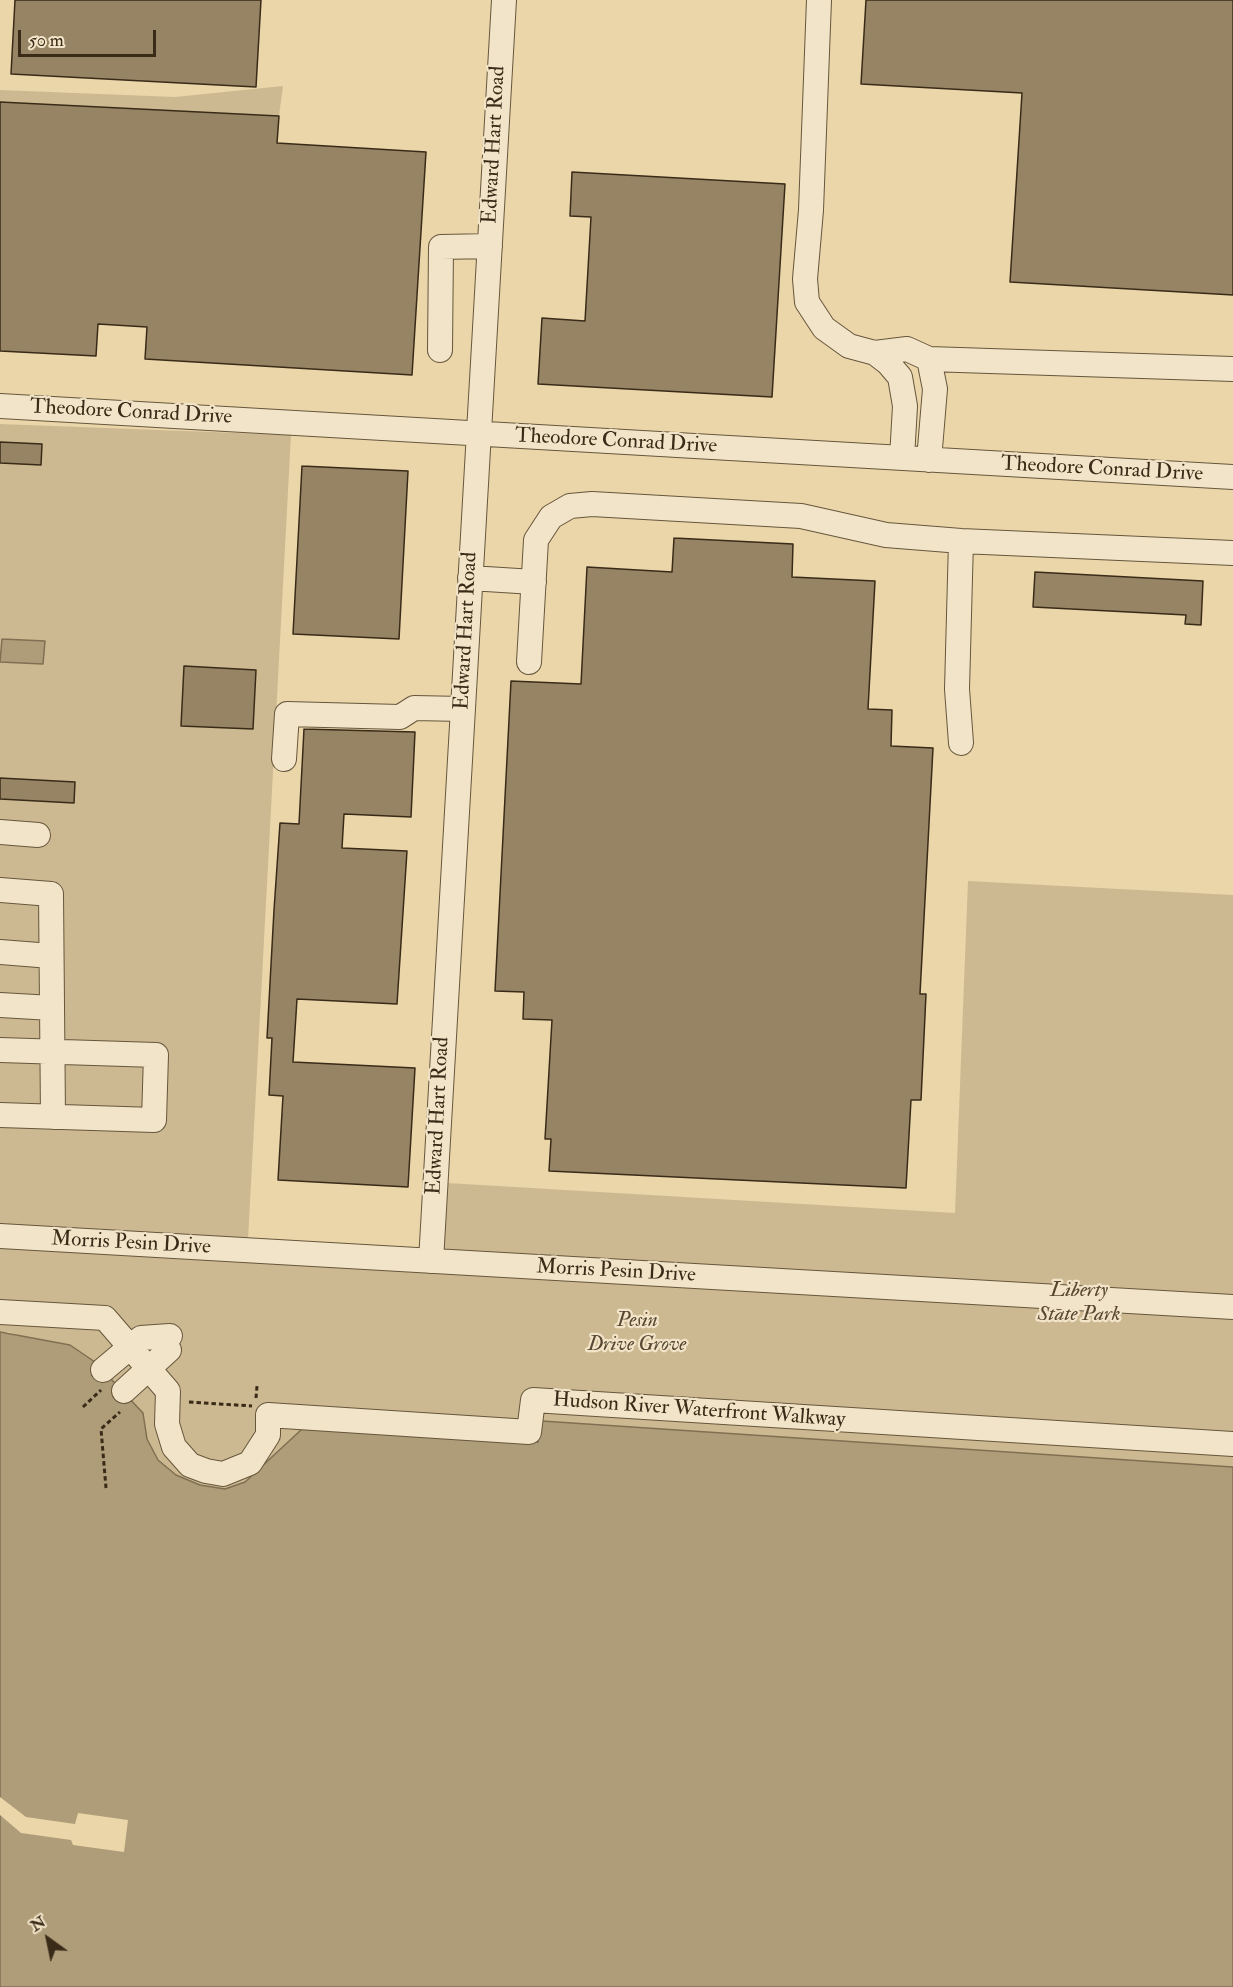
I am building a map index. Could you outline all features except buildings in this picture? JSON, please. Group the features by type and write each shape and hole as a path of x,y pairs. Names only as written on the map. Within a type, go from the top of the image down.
{"street":[{"name":"Edward Hart Road","path":"431,1261 504,0"},
{"path":"819,0 811,210 805,279 807,302 824,328 849,346 875,353 906,349 928,359 1233,369"},
{"path":"440,350 441,247 489,246"},
{"path":"875,353 900,377 905,406 902,458"},
{"path":"928,359 935,390 929,460"},
{"name":"Theodore Conrad Drive","path":"0,406 1233,477"},
{"path":"529,662 536,540 551,517 570,506 592,504 801,516 886,535 961,541 1233,553"},
{"path":"961,541 957,689 961,743"},
{"path":"470,578 534,582"},
{"path":"284,759 287,714 400,717 414,708 463,709"},
{"path":"0,832 38,835"},
{"path":"0,890 51,894 53,1117"},
{"path":"0,952 51,956"},
{"path":"0,1005 52,1008"},
{"path":"0,1050 156,1055 154,1120 0,1115"},
{"name":"Morris Pesin Drive","path":"0,1236 1233,1307"},
{"path":"0,1312 105,1318 168,1392 167,1424 174,1447 190,1465 223,1474 250,1462 268,1435 268,1415"},
{"path":"103,1370 141,1338 170,1343 124,1399"},
{"name":"Hudson River Waterfront Walkway","path":"268,1415 529,1432 533,1401 1233,1444"}],"path":[{"path":"106,1488 101,1429 124,1399"},
{"path":"168,1401 256,1406 268,1415"}],"green space":[{"path":"283,86 279,116 0,102 0,90 175,97"},
{"name":"Liberty State Park","path":"0,424 291,435 247,1258 435,1269 447,1183 955,1213 968,881 1233,895 1233,1467 542,1421 538,1442 302,1429 245,1483 225,1489 200,1485 176,1475 158,1460 147,1439 143,1413 95,1362 9,1332 0,1332"}],"shaded area":[{"path":"2,639 45,641 43,664 0,662"},
{"path":"0,1332 70,1345 95,1362 143,1413 147,1439 158,1460 176,1475 200,1485 225,1489 245,1482 302,1429 538,1442 542,1421 1233,1467 1233,1987 0,1987"}],"pier":[{"path":"0,1797 26,1817 75,1824 78,1813 128,1820 124,1852 73,1845 71,1840 21,1833 0,1815"}],"park label":[{"name":"Pesin Drive Grove","path":"637,1333"}]}
